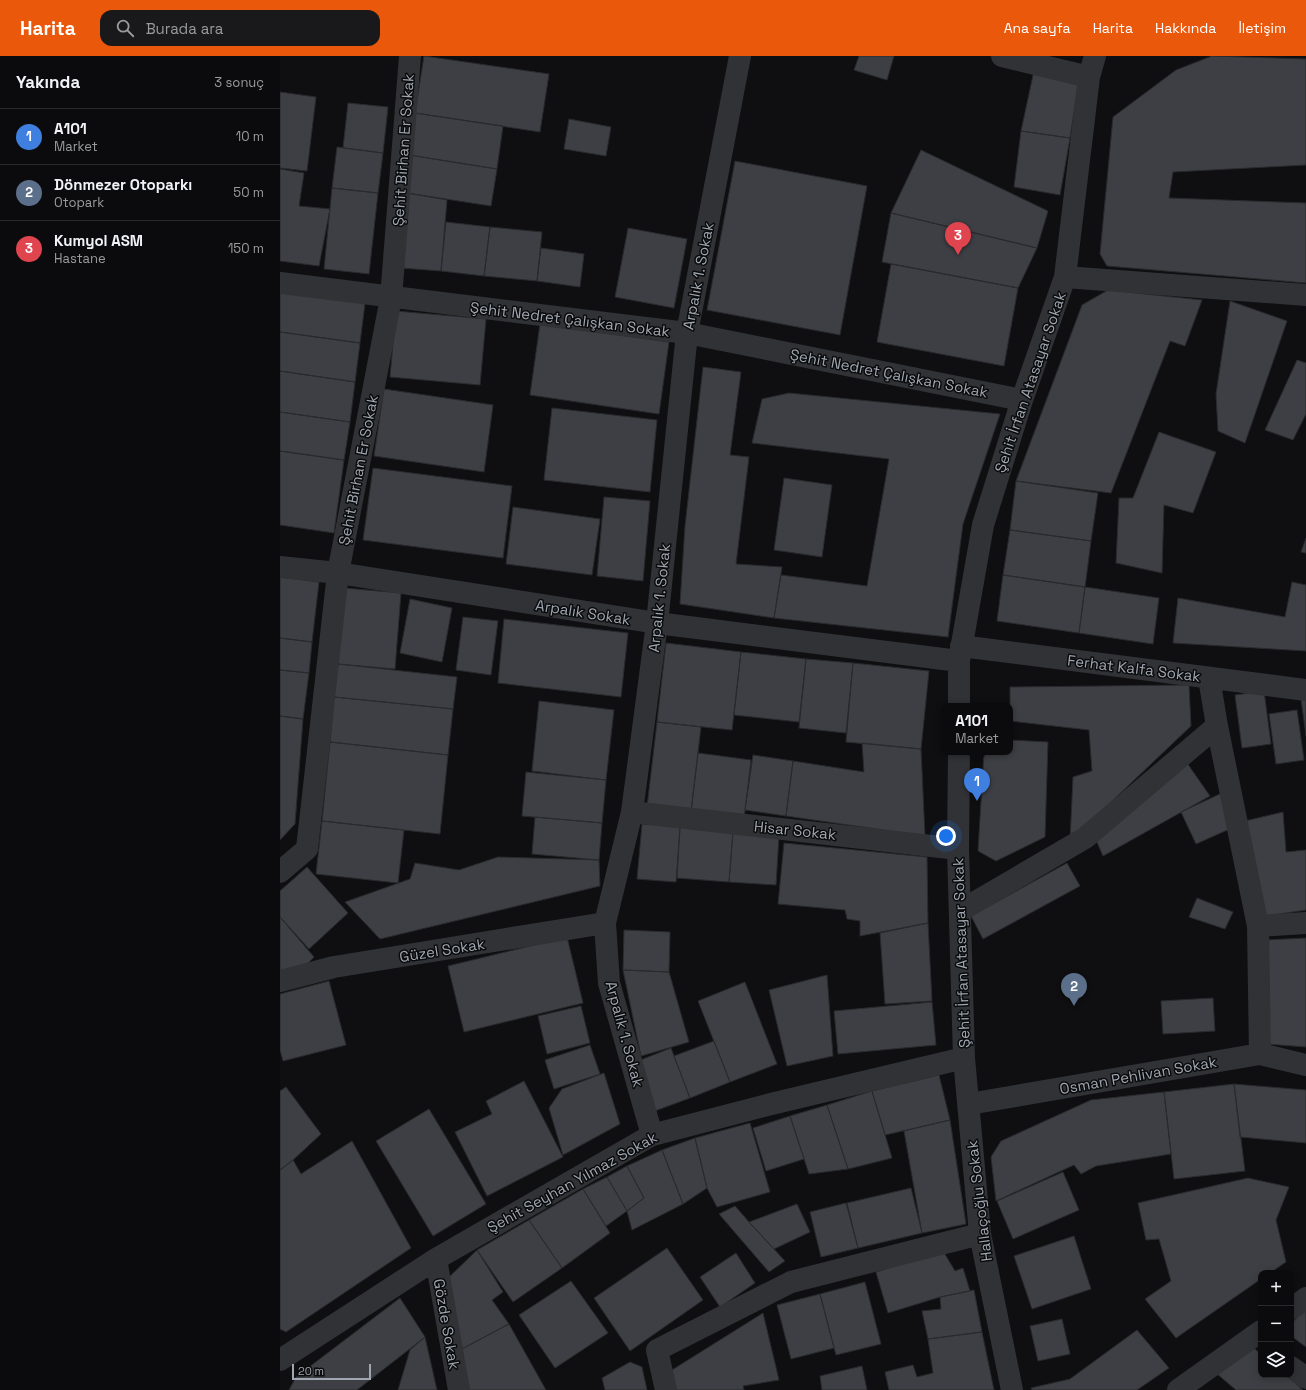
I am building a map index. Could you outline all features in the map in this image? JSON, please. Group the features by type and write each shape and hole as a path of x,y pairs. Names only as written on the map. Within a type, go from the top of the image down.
{"street":[{"name":"Şehit Birhan Er Sokak","path":"280,872 307,849 338,573 391,298 410,56"},
{"name":"Arpalık 1. Sokak","path":"652,1135 609,983 605,923 632,812 658,623 687,333 740,56"},
{"path":"1002,56 1089,77"},
{"name":"Şehit İrfan Atasayar Sokak","path":"959,703 960,654 983,525 1022,400 1065,277 1089,77 1095,56"},
{"path":"1065,277 1306,295"},
{"name":"Şehit Nedret Çalışkan Sokak","path":"280,283 391,298 687,333 1022,400"},
{"name":"Arpalık Sokak","path":"280,567 338,573 658,623 960,654"},
{"name":"Ferhat Kalfa Sokak","path":"960,654 1209,678 1306,690"},
{"path":"1209,678 1217,726 1258,926 1260,1054"},
{"path":"960,911 1085,838 1217,726"},
{"name":"Şehit İrfan Atasayar Sokak","path":"959,755 958,849 964,1058"},
{"name":"Hisar Sokak","path":"632,812 958,849"},
{"name":"Güzel Sokak","path":"280,981 334,967 605,923"},
{"path":"1258,926 1306,923"},
{"name":"Osman Pehlivan Sokak","path":"969,1104 1260,1054 1306,1065"},
{"name":"Hallaçoğlu Sokak","path":"964,1058 980,1234 1012,1390"},
{"name":"Şehit Seyhan Yılmaz Sokak","path":"280,1360 436,1259 652,1135 771,1104 964,1058"},
{"path":"666,1390 657,1350 791,1282 980,1234"},
{"name":"Gözde Sokak","path":"436,1259 459,1390"},
{"path":"1294,1307 1306,1298"},
{"path":"1178,1390 1258,1338"},
{"path":"1294,1369 1306,1378"}],"building":[{"path":"424,56 549,74 540,132 415,113"},
{"path":"859,56 894,56 887,80 854,70"},
{"path":"1212,56 1306,59 1306,165 1173,172 1169,198 1306,203 1306,283 1107,266 1100,254 1113,117 1176,70"},
{"path":"1035,66 1079,79 1070,138 1021,131"},
{"path":"280,92 316,97 307,171 280,168"},
{"path":"348,103 388,107 383,153 343,148"},
{"path":"415,113 503,126 497,169 409,155"},
{"path":"569,119 611,127 606,156 564,149"},
{"path":"1021,131 1070,138 1060,195 1014,187"},
{"path":"337,147 383,153 378,193 332,188"},
{"path":"921,150 1048,211 1037,248 891,213"},
{"path":"409,155 497,169 491,206 407,193"},
{"path":"735,161 867,186 840,335 707,310"},
{"path":"280,169 304,173 299,206 330,209 319,266 280,261"},
{"path":"332,188 378,193 369,274 324,269"},
{"path":"407,193 447,200 441,271 401,268"},
{"path":"891,213 1037,248 1018,288 882,262"},
{"path":"446,222 490,227 484,276 441,271"},
{"path":"490,227 542,232 537,281 484,276"},
{"path":"628,228 687,239 674,308 615,297"},
{"path":"541,248 584,254 580,287 537,281"},
{"path":"891,264 1018,288 1004,366 877,342"},
{"path":"1108,290 1202,300 1185,346 1170,341 1111,493 1016,481 1082,305"},
{"path":"280,292 365,303 360,343 280,332"},
{"path":"1230,301 1287,321 1245,443 1218,431 1216,394"},
{"path":"396,311 486,319 480,385 390,377"},
{"path":"540,324 669,342 659,414 530,395"},
{"path":"280,332 360,343 355,382 280,371"},
{"path":"1297,360 1306,363 1306,414 1293,440 1265,430"},
{"path":"703,367 741,372 730,455 749,457 736,564 782,567 774,618 680,604 685,526"},
{"path":"280,371 355,382 350,422 280,412"},
{"path":"384,389 493,405 484,472 374,456"},
{"path":"789,393 1000,414 963,524 948,637 774,618 781,575 867,586 889,459 752,443 762,399"},
{"path":"552,408 657,420 650,492 544,480"},
{"path":"280,412 350,422 344,460 280,451"},
{"path":"1159,432 1216,452 1193,513 1164,505 1162,573 1116,563 1119,498 1133,498"},
{"path":"280,451 344,460 334,533 280,525"},
{"path":"373,468 512,486 503,558 363,540"},
{"path":"784,478 832,485 822,557 774,550"},
{"path":"1016,481 1098,493 1091,541 1010,530"},
{"path":"604,497 650,501 643,581 597,576"},
{"path":"513,507 600,519 592,575 506,564"},
{"path":"1010,530 1091,541 1085,587 1003,575"},
{"path":"1306,538 1306,553 1301,552"},
{"path":"1003,575 1085,587 1079,633 997,621"},
{"path":"280,577 319,582 312,642 280,638"},
{"path":"1292,582 1306,585 1306,651 1173,643 1178,598 1285,617"},
{"path":"1085,587 1159,598 1153,644 1079,633"},
{"path":"344,588 401,593 395,669 338,664"},
{"path":"410,599 452,608 442,662 400,653"},
{"path":"463,617 498,621 491,675 456,670"},
{"path":"504,619 628,633 621,697 498,683"},
{"path":"280,638 312,642 309,673 280,670"},
{"path":"666,643 741,652 732,730 657,722"},
{"path":"741,652 806,659 799,722 734,715"},
{"path":"806,659 853,663 846,733 799,728"},
{"path":"853,663 929,671 921,749 846,742"},
{"path":"338,664 457,677 453,709 334,697"},
{"path":"280,670 309,673 303,719 280,716"},
{"path":"1189,685 1191,726 1070,841 1073,777 1092,771 1089,730 1013,721 1013,703 1010,703 1010,687"},
{"path":"1264,691 1271,744 1242,748 1235,695"},
{"path":"334,697 453,709 448,755 330,742"},
{"path":"1306,698 1306,736 1301,699"},
{"path":"539,701 614,710 606,780 532,771"},
{"path":"1297,710 1304,760 1276,764 1269,714"},
{"path":"280,716 303,719 295,824 280,840"},
{"path":"657,722 701,727 691,812 647,807"},
{"path":"1013,740 1048,742 1045,837 996,861 978,851 984,755 1013,755"},
{"path":"330,742 448,755 440,834 322,821"},
{"path":"862,743 921,749 925,836 786,816 793,761 864,772"},
{"path":"698,753 751,760 744,819 691,812"},
{"path":"753,755 793,761 786,816 745,810"},
{"path":"1187,763 1210,796 1103,856 1096,840"},
{"path":"526,772 606,780 602,823 522,816"},
{"path":"1222,793 1234,827 1196,844 1181,812"},
{"path":"1283,812 1286,852 1306,850 1306,910 1266,916 1245,821"},
{"path":"535,817 602,823 599,860 532,854"},
{"path":"322,821 404,830 398,883 316,874"},
{"path":"642,824 680,827 676,882 637,879"},
{"path":"680,827 733,832 729,882 677,878"},
{"path":"733,832 779,835 776,885 729,882"},
{"path":"784,843 927,857 928,923 860,936 860,921 847,919 845,910 778,904"},
{"path":"498,857 599,860 600,886 380,939 345,902 410,879 415,863 459,870"},
{"path":"1067,863 1080,886 983,939 971,916"},
{"path":"307,867 348,913 309,949 280,917 280,891"},
{"path":"1197,898 1233,912 1225,929 1189,917"},
{"path":"280,917 314,957 304,967 280,972"},
{"path":"928,923 932,1001 885,1004 880,933"},
{"path":"624,930 670,932 669,972 623,970"},
{"path":"567,937 583,1003 464,1032 448,966"},
{"path":"1306,938 1306,1047 1267,1044 1265,940"},
{"path":"623,970 669,972 689,1042 641,1056"},
{"path":"827,975 833,1056 787,1066 769,990"},
{"path":"329,981 346,1045 283,1061 280,1050 280,994"},
{"path":"745,982 777,1064 730,1082 698,1001"},
{"path":"1213,998 1215,1031 1163,1034 1161,1001"},
{"path":"932,1002 936,1045 838,1054 834,1011"},
{"path":"581,1006 590,1043 547,1054 538,1016"},
{"path":"714,1041 730,1082 690,1098 674,1056"},
{"path":"590,1045 600,1074 554,1089 545,1060"},
{"path":"671,1048 690,1098 652,1112 633,1063"},
{"path":"604,1073 620,1124 563,1155 549,1108 562,1089"},
{"path":"939,1075 950,1120 885,1135 872,1091"},
{"path":"524,1081 563,1157 487,1196 455,1132 492,1114 486,1101"},
{"path":"1234,1084 1306,1090 1306,1143 1240,1137"},
{"path":"1234,1084 1245,1171 1174,1179 1164,1092"},
{"path":"286,1087 321,1134 280,1170 280,1091"},
{"path":"872,1091 892,1158 848,1169 827,1105"},
{"path":"1164,1092 1171,1154 1096,1166 1081,1174 1074,1165 996,1201 991,1157 1001,1141 1091,1100"},
{"path":"827,1105 848,1169 809,1174 790,1116"},
{"path":"429,1109 486,1204 433,1236 376,1141"},
{"path":"790,1116 804,1159 766,1171 753,1128"},
{"path":"950,1120 966,1224 922,1233 904,1131"},
{"path":"750,1123 770,1192 717,1207 707,1188 695,1138"},
{"path":"695,1138 707,1188 683,1204 662,1150"},
{"path":"352,1141 411,1248 286,1332 280,1329 280,1170 293,1160 301,1174"},
{"path":"662,1150 683,1204 632,1230 627,1211 644,1198 627,1166"},
{"path":"627,1166 644,1198 627,1211 607,1177"},
{"path":"1063,1172 1079,1210 1013,1239 997,1201"},
{"path":"607,1177 627,1211 606,1226 583,1189"},
{"path":"1248,1178 1289,1187 1276,1220 1286,1262 1274,1270 1258,1270 1258,1281 1176,1338 1145,1299 1171,1281 1159,1239 1146,1240 1138,1203"},
{"path":"911,1188 922,1233 858,1248 847,1203"},
{"path":"583,1189 610,1233 562,1268 529,1220"},
{"path":"846,1203 858,1248 821,1257 810,1212"},
{"path":"797,1204 810,1232 774,1249 749,1222"},
{"path":"735,1206 785,1261 769,1272 719,1214"},
{"path":"529,1220 562,1268 513,1302 477,1250"},
{"path":"1074,1236 1091,1289 1032,1309 1014,1256"},
{"path":"667,1248 703,1300 630,1351 594,1298"},
{"path":"477,1250 503,1292 492,1300 509,1324 458,1351 443,1283"},
{"path":"943,1251 955,1271 963,1268 970,1291 940,1297 888,1313 876,1272"},
{"path":"736,1253 755,1283 720,1307 700,1277"},
{"path":"571,1281 608,1333 555,1368 519,1315"},
{"path":"865,1282 881,1344 836,1355 820,1294"},
{"path":"974,1290 982,1332 928,1339 922,1311 941,1309 940,1297"},
{"path":"820,1294 834,1348 791,1359 777,1305"},
{"path":"400,1298 425,1337 357,1390 289,1390 296,1377"},
{"path":"1306,1307 1306,1347 1294,1338 1294,1321"},
{"path":"763,1313 779,1380 743,1386 744,1390 676,1390 672,1370"},
{"path":"1062,1319 1070,1354 1038,1361 1030,1326"},
{"path":"509,1324 546,1390 468,1390 458,1351"},
{"path":"1137,1330 1169,1368 1137,1390 1032,1390 1031,1388 1070,1379"},
{"path":"982,1332 994,1390 889,1390 885,1372 913,1365 917,1377 933,1373 928,1339"},
{"path":"425,1337 437,1390 398,1390 410,1350"},
{"path":"1249,1344 1258,1352 1258,1378 1289,1378 1303,1390 1236,1390 1216,1373"},
{"path":"630,1362 642,1367 647,1390 605,1390 602,1378"},
{"path":"862,1366 867,1390 822,1390 820,1376"}],"place":[{"name":"Kumyol ASM","path":"958,255"},
{"name":"A101","path":"977,801"},
{"name":"Dönmezer Otoparkı","path":"1074,1006"}]}
